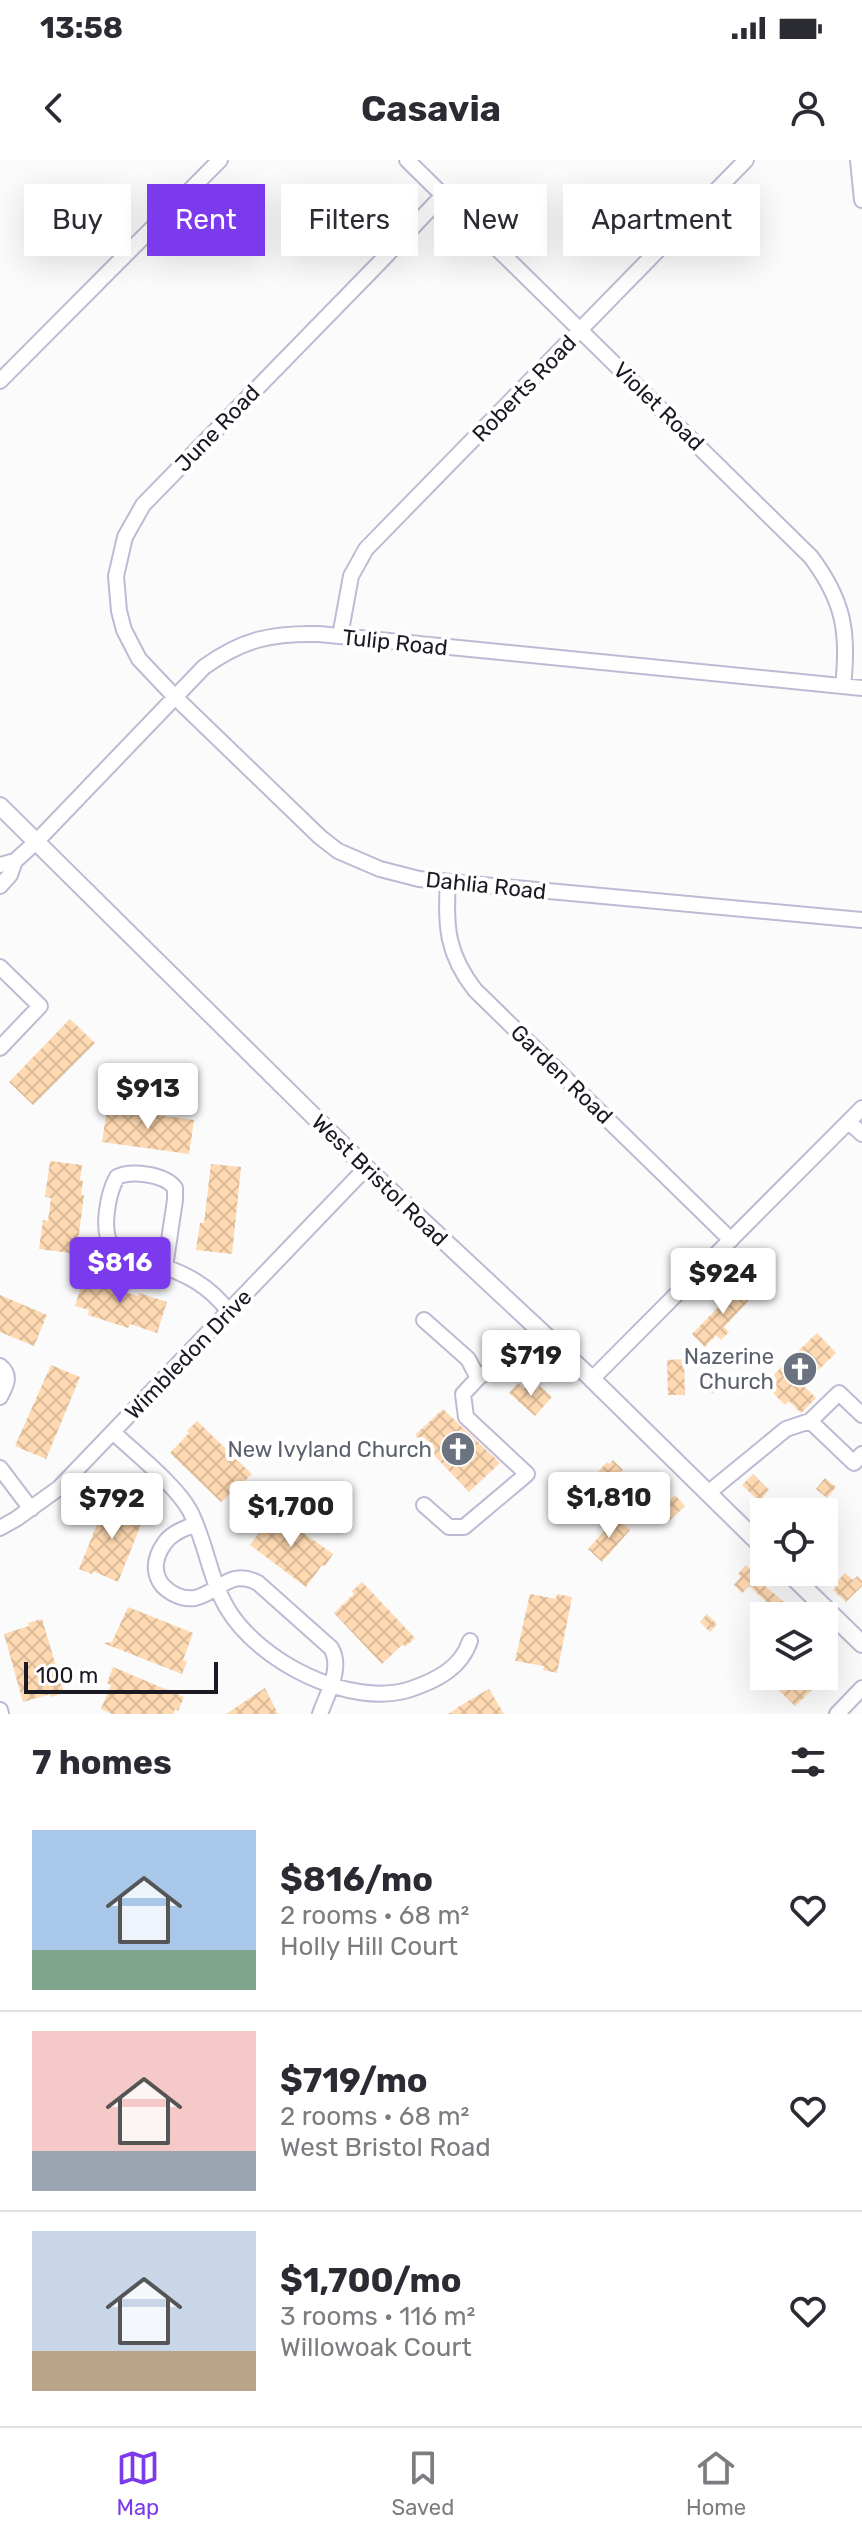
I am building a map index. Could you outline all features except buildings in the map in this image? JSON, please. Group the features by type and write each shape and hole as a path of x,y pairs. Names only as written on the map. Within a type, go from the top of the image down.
{"main road":[{"name":"West Bristol Road","path":"0,806 366,1168 592,1379 750,1534"},
{"path":"802,1586 862,1644"}],"street":[{"path":"0,381 220,160"},
{"name":"Violet Road","path":"407,160 434,186"},
{"name":"Roberts Road","path":"340,636 351,576 366,549 746,160"},
{"path":"858,160 862,200"},
{"name":"June Road","path":"175,697 139,659 124,630 119,611 116,576 133,519 152,494 434,205"},
{"name":"Violet Road","path":"505,256 802,548 827,579 834,591 845,628 843,686"},
{"name":"Tulip Road","path":"0,865 15,861 36,842 204,667 253,640 276,634 319,634 862,688"},
{"name":"Dahlia Road","path":"175,697 303,822 338,851 380,869 419,879 862,920"},
{"name":"Tulip Road","path":"0,886 10,875 15,861"},
{"name":"Garden Road","path":"448,882 446,911 452,950 458,966 475,990 731,1240"},
{"path":"0,967 40,1006 0,1048"},
{"path":"592,1379 862,1108"},
{"path":"849,1122 862,1134"},
{"name":"Wimbledon Drive","path":"0,1528 59,1488 366,1168"},
{"path":"165,1267 175,1188 165,1179 125,1173 117,1177 110,1194 108,1238 120,1253 197,1280 218,1297 229,1312"},
{"path":"424,1320 468,1359 478,1378"},
{"path":"424,1505 449,1527 464,1527 527,1474 466,1417 463,1394 478,1378 542,1333"},
{"path":"0,1366 8,1380 0,1397"},
{"path":"708,1493 786,1429 810,1421 839,1393 862,1415"},
{"path":"810,1421 854,1463 862,1454"},
{"path":"113,1432 179,1495 190,1511 228,1610 257,1643 281,1661 330,1685 367,1693 401,1692 424,1684 458,1664 470,1641"},
{"path":"0,1468 31,1509"},
{"path":"195,1524 166,1540 155,1565 156,1576 167,1591 183,1598 194,1598 237,1577 258,1583 331,1648 336,1657 336,1670 320,1714"},
{"path":"837,1714 862,1688"}],"place":[{"name":"Nazerine Church","path":"800,1369"},
{"name":"New Ivyland Church","path":"458,1449"}]}
